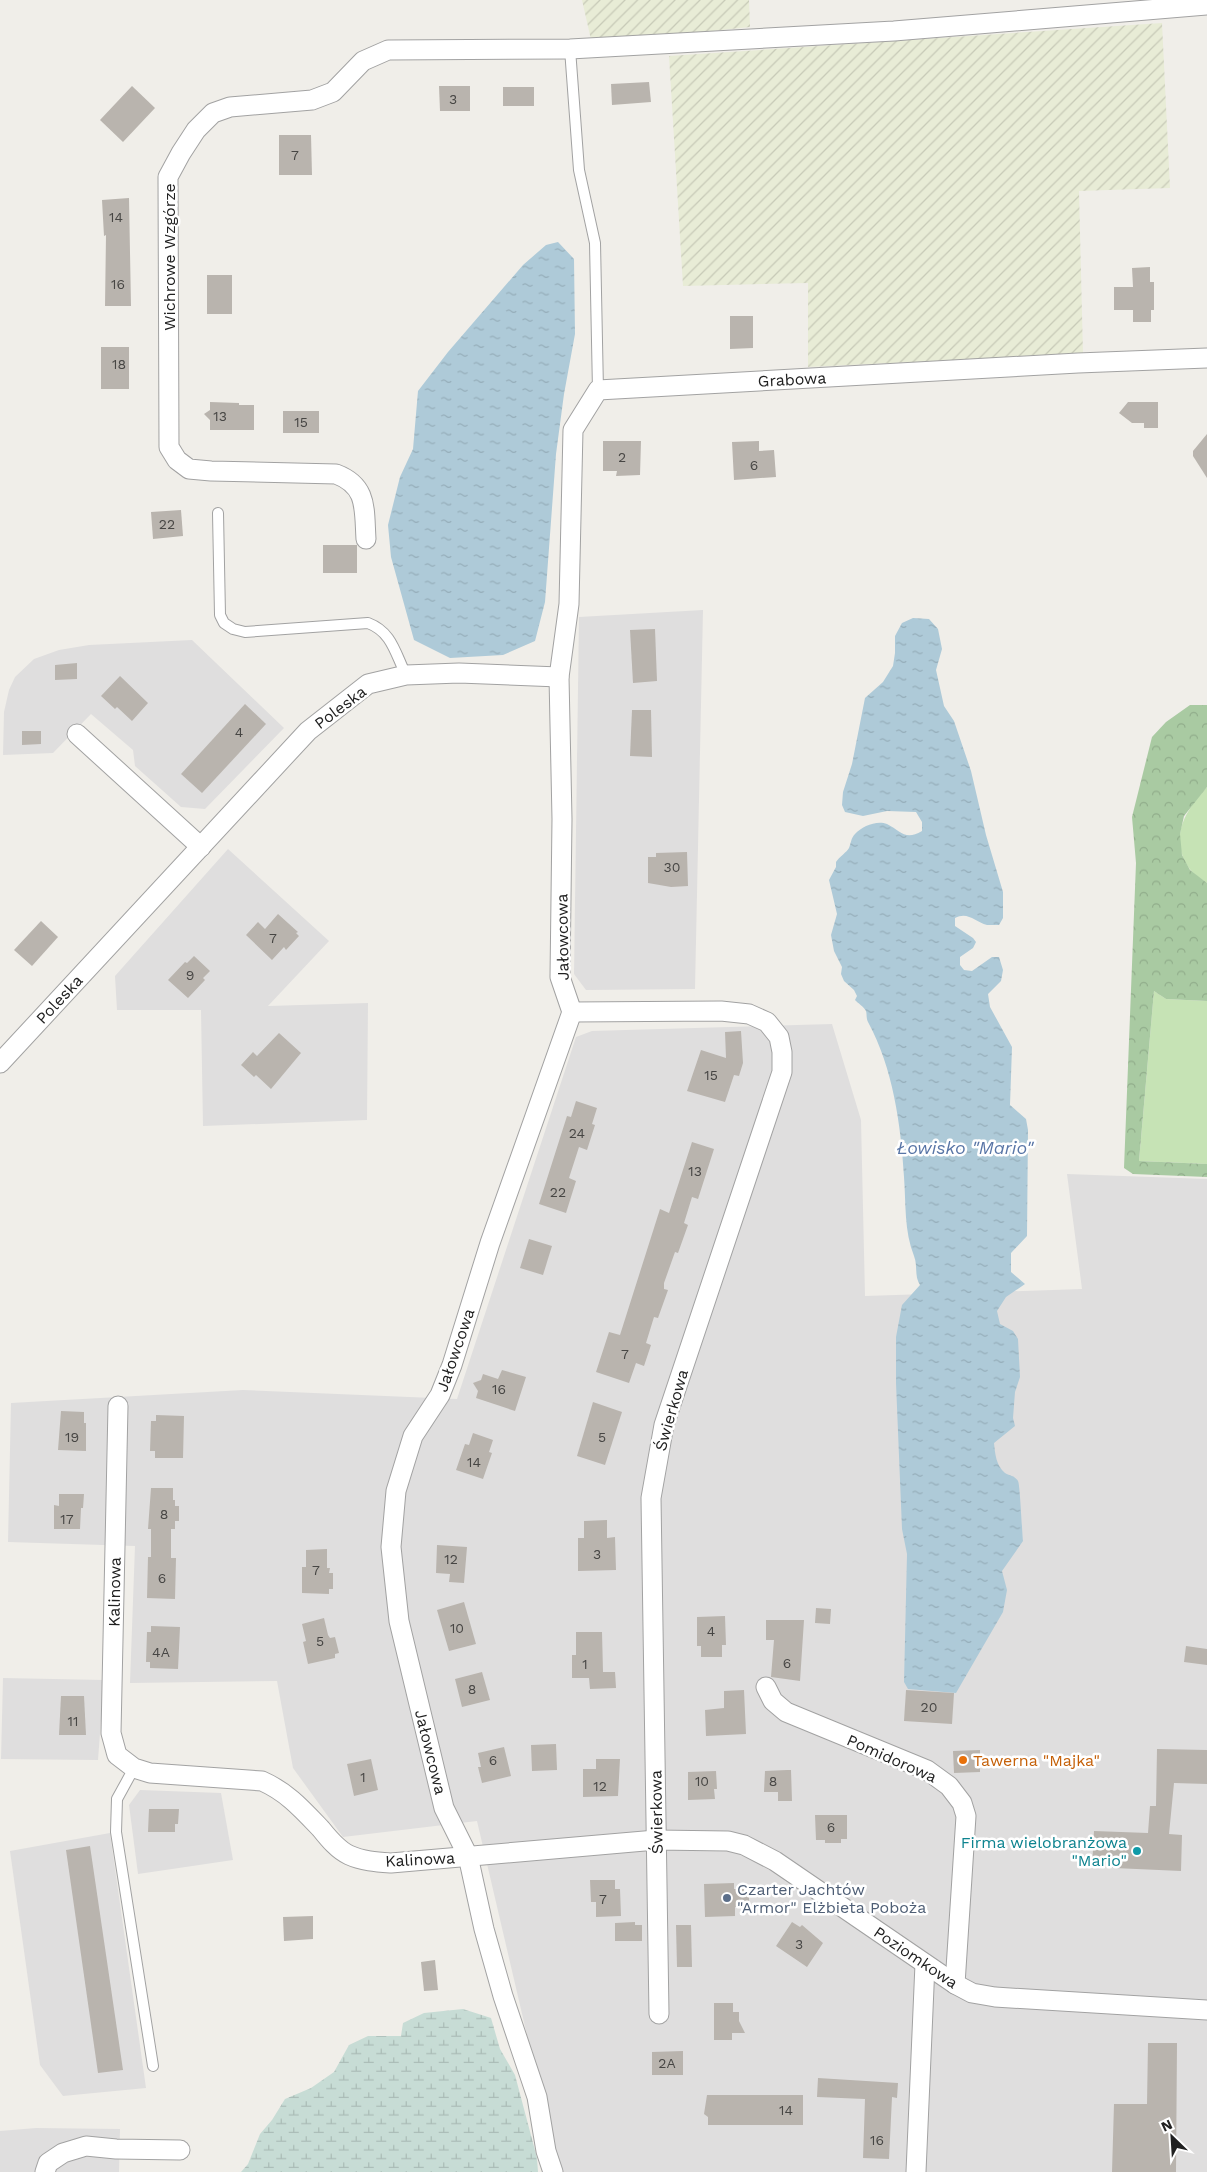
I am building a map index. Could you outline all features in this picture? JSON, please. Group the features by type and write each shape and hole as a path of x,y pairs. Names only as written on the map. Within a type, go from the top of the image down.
{"street":[{"name":"Wichrowe Wzgórze","path":"366,539 363,502 357,488 349,479 336,474 211,471 189,468 178,460 169,447 168,177 196,130 213,113 230,107 312,100 333,92 362,61 388,50 570,49 894,31 1207,5"},
{"name":"Grabowa","path":"598,390 1078,362 1207,358"},
{"name":"Jałowcowa","path":"553,2172 546,2151 537,2097 503,1996 484,1929 468,1856 444,1808 399,1621 391,1547 396,1491 412,1436 440,1395 452,1365 490,1243 572,1012 560,978 562,819 559,677 569,604 573,430 598,390"},
{"name":"Poleska","path":"0,1063 308,731 368,684 406,675 459,673 559,677"},
{"path":"77,734 201,847"},
{"name":"Świerkowa","path":"572,1012 721,1011 749,1014 768,1022 779,1037 782,1052 782,1072 664,1425 651,1498 650,1538 659,2014"},
{"name":"Kalinowa","path":"118,1406 111,1733 117,1755 134,1768 150,1772 262,1781 279,1788 293,1800 335,1845 349,1855 369,1861 390,1863 468,1856"},
{"name":"Pomidorowa","path":"766,1687 773,1701 786,1712 927,1770 949,1786 962,1803 966,1816 955,1984"},
{"name":"Poziomkowa","path":"468,1856 656,1840 728,1841 744,1845 775,1861 925,1964 972,1993 995,1997 1207,2010"},
{"path":"916,2172 925,1964"},
{"path":"45,2172 48,2163 63,2152 86,2146 116,2149 180,2150"}],"lane":[{"path":"570,49 579,170 595,243 598,390"},
{"path":"218,513 218,596 220,615 224,623 233,629 245,632 368,623 380,628 388,636 406,675"},
{"path":"134,1768 117,1799 116,1832 153,2066"}],"shaded area":[{"path":"703,610 695,989 586,990 574,974 579,617"},
{"path":"192,640 284,728 205,809 181,807 135,766 133,750 91,714 53,753 3,755 4,712 9,690 15,677 34,659 59,650 89,645"},
{"path":"228,849 329,941 268,1006 368,1003 367,1120 203,1126 201,1010 117,1010 115,976"},
{"path":"832,1024 861,1120 865,1296 1082,1289 1067,1174 1207,1179 1207,2172 559,2172 477,1821 343,1837 293,1768 277,1681 130,1683 135,1546 8,1542 11,1403 243,1390 457,1399 576,1037 592,1031"},
{"path":"3,1678 104,1680 98,1760 1,1759"},
{"path":"140,1790 221,1793 233,1860 138,1874 129,1805"},
{"path":"110,1833 146,2088 63,2096 40,2065 10,1851"},
{"path":"36,2128 120,2129 119,2172 0,2172 0,2131"}],"green space":[{"path":"582,0 749,0 750,27 592,44"},
{"path":"1162,23 1170,188 1079,191 1083,354 808,367 808,283 683,286 669,56"},
{"path":"1190,705 1207,705 1207,787 1184,816 1180,834 1182,855 1190,870 1207,883 1207,1001 1166,999 1154,991 1139,1161 1207,1164 1207,1177 1133,1174 1124,1168 1136,863 1132,817 1152,737 1166,722"},
{"path":"1207,787 1207,883 1189,868 1180,846 1180,835 1182,825 1192,805"},
{"path":"1154,991 1166,999 1207,1001 1207,1164 1139,1161"},
{"path":"463,2009 491,2018 500,2049 515,2075 537,2158 538,2172 241,2172 248,2164 260,2134 272,2120 285,2099 311,2088 334,2072 349,2045 368,2036 401,2036 403,2023 424,2013"}],"water":[{"path":"558,242 574,259 575,334 556,454 545,602 535,641 503,655 450,658 414,640 391,557 388,525 400,477 413,449 418,391 448,352 523,265 546,245"},
{"name":"Łowisko \"Mario\"","path":"913,618 929,619 938,629 942,649 936,670 944,706 954,721 971,771 986,835 1003,892 1003,918 999,925 983,924 968,916 955,918 955,926 976,942 973,948 960,957 960,965 964,970 972,971 992,957 999,957 1003,970 1001,981 988,994 990,1007 1012,1047 1010,1105 1026,1119 1028,1130 1027,1236 1011,1253 1011,1272 1025,1284 1006,1297 997,1311 1000,1324 1013,1331 1018,1339 1020,1377 1015,1392 1013,1418 1015,1426 994,1443 996,1459 1000,1467 1005,1473 1018,1481 1023,1541 1002,1571 1007,1590 1003,1612 956,1693 908,1689 904,1682 907,1554 902,1529 896,1337 902,1305 920,1285 908,1237 901,1137 890,1078 877,1040 867,1021 866,1011 855,1000 857,996 854,990 844,981 841,974 842,967 834,951 831,935 837,914 829,880 836,867 836,862 848,850 855,834 874,823 887,824 907,835 922,831 922,822 916,812 887,811 863,816 845,812 842,805 843,792 852,764 865,698 883,682 893,666 895,636 902,623"}],"building":[{"path":"649,82 651,102 612,105 611,84"},
{"path":"132,86 155,108 123,142 100,120"},
{"path":"439,86 470,86 470,111 440,111"},
{"path":"503,87 534,87 534,106 503,106"},
{"path":"279,135 311,135 312,175 279,175"},
{"path":"129,198 131,306 105,306 106,235 104,236 102,200"},
{"path":"1150,267 1150,282 1154,282 1154,310 1151,310 1151,322 1133,322 1133,310 1114,310 1114,287 1133,287 1132,268"},
{"path":"207,275 232,275 232,314 207,314"},
{"path":"730,316 753,316 753,348 730,349"},
{"path":"101,347 129,347 129,389 101,389"},
{"path":"210,402 254,405 254,430 210,430 210,420 204,414 210,410"},
{"path":"1128,402 1158,402 1158,428 1144,428 1144,423 1132,423 1119,413"},
{"path":"283,411 319,411 319,433 283,433"},
{"path":"1207,434 1207,478 1193,456 1193,451"},
{"path":"603,441 641,441 640,475 616,476 617,471 603,471"},
{"path":"759,441 759,451 774,450 776,477 734,480 732,442"},
{"path":"181,510 183,536 153,539 151,512"},
{"path":"323,545 357,545 357,573 323,573"},
{"path":"655,629 657,681 633,683 630,630"},
{"path":"77,663 77,679 55,680 55,665"},
{"path":"120,676 148,703 132,721 101,696"},
{"path":"245,704 266,724 202,793 181,774"},
{"path":"632,710 651,710 652,757 630,756"},
{"path":"22,731 41,731 41,744 22,745"},
{"path":"687,852 688,886 671,887 648,883 648,857 656,857 656,853"},
{"path":"278,914 298,932 296,933 299,936 286,950 284,947 272,960 246,935 258,922 265,929"},
{"path":"41,921 58,937 32,966 14,950"},
{"path":"194,956 210,971 203,978 205,980 188,998 168,980 185,962 187,963"},
{"path":"741,1031 743,1063 739,1076 734,1075 725,1102 687,1091 701,1050 726,1058 725,1032"},
{"path":"279,1033 301,1053 271,1089 256,1075 254,1077 241,1065 253,1052 257,1056"},
{"path":"576,1101 597,1108 592,1124 595,1125 587,1150 579,1147 569,1178 576,1181 566,1213 539,1204 567,1116 571,1117"},
{"path":"692,1142 714,1149 698,1199 692,1197 684,1223 688,1225 678,1253 675,1252 664,1283 664,1289 668,1290 658,1318 654,1317 646,1343 651,1345 644,1366 636,1363 629,1383 596,1372 609,1332 620,1335 660,1209 669,1213"},
{"path":"529,1239 552,1246 543,1275 520,1268"},
{"path":"502,1370 526,1377 515,1411 476,1398 478,1391 473,1383 481,1380 483,1374 498,1379"},
{"path":"593,1402 622,1412 605,1465 577,1456"},
{"path":"61,1411 84,1412 86,1451 58,1450"},
{"path":"156,1415 184,1416 183,1458 155,1458 155,1451 150,1451 151,1421 156,1421"},
{"path":"473,1433 493,1440 489,1452 492,1453 483,1479 456,1470 465,1444 469,1445"},
{"path":"151,1488 173,1488 175,1506 179,1506 179,1521 175,1521 175,1529 171,1529 171,1558 176,1558 175,1599 147,1598 148,1557 151,1557 151,1529 148,1529"},
{"path":"59,1494 84,1494 80,1529 54,1529 54,1505 59,1506"},
{"path":"607,1520 607,1538 615,1537 616,1570 578,1571 578,1538 584,1538 584,1521"},
{"path":"437,1545 467,1547 464,1583 449,1582 450,1574 436,1573"},
{"path":"327,1549 327,1568 330,1568 329,1573 333,1573 333,1589 329,1589 329,1594 302,1593 302,1567 306,1567 306,1550"},
{"path":"464,1602 476,1644 449,1651 437,1610"},
{"path":"816,1608 831,1609 830,1624 815,1623"},
{"path":"725,1616 726,1645 722,1645 722,1657 701,1657 701,1646 697,1646 697,1617"},
{"path":"324,1618 328,1635 330,1638 335,1637 339,1653 335,1654 335,1658 308,1664 303,1642 306,1641 302,1624"},
{"path":"766,1620 804,1620 800,1681 771,1677 774,1640 766,1640"},
{"path":"151,1626 180,1627 178,1669 150,1668 150,1662 146,1662 147,1632 151,1632"},
{"path":"576,1632 602,1632 603,1672 615,1672 616,1688 590,1689 589,1678 572,1678 572,1655 576,1655"},
{"path":"1186,1646 1207,1649 1207,1665 1184,1662"},
{"path":"482,1672 490,1700 462,1707 455,1679"},
{"path":"744,1690 746,1734 706,1736 705,1710 724,1708 724,1691"},
{"path":"906,1690 954,1693 952,1724 904,1721"},
{"path":"61,1696 84,1696 86,1735 59,1735"},
{"path":"556,1744 557,1770 532,1771 531,1745"},
{"path":"504,1747 511,1776 482,1783 478,1767 481,1767 478,1753"},
{"path":"1157,1749 1207,1750 1207,1784 1174,1783 1169,1834 1182,1835 1181,1871 1092,1867 1094,1831 1148,1833 1150,1806 1156,1806"},
{"path":"980,1750 980,1772 954,1773 953,1751"},
{"path":"371,1759 378,1790 354,1796 347,1764"},
{"path":"596,1759 620,1759 618,1796 583,1797 583,1769 596,1769"},
{"path":"791,1770 792,1801 778,1801 778,1792 764,1792 765,1771"},
{"path":"716,1771 717,1789 714,1789 715,1799 688,1800 688,1772"},
{"path":"149,1809 179,1809 178,1824 175,1824 175,1832 148,1832"},
{"path":"815,1815 847,1815 847,1839 841,1839 841,1843 825,1843 825,1840 816,1840"},
{"path":"90,1846 123,2070 98,2073 66,1850"},
{"path":"590,1880 615,1880 615,1889 620,1889 621,1916 596,1917 596,1902 591,1902"},
{"name":"Czarter Jachtów \"Armor\" Elżbieta Poboża","path":"734,1883 734,1889 749,1889 749,1907 735,1907 735,1916 705,1917 704,1884"},
{"path":"313,1916 313,1939 284,1941 283,1917"},
{"path":"635,1922 635,1925 642,1925 642,1941 615,1941 615,1923"},
{"path":"792,1922 800,1927 802,1925 823,1943 807,1967 776,1946"},
{"path":"676,1925 691,1925 692,1967 677,1967"},
{"path":"435,1960 438,1990 424,1991 421,1962"},
{"path":"714,2003 733,2003 733,2012 739,2012 739,2021 745,2033 732,2033 732,2040 714,2040"},
{"path":"1148,2043 1177,2043 1176,2172 1112,2172 1114,2104 1147,2104"},
{"path":"683,2051 683,2075 652,2075 652,2052"},
{"path":"818,2078 898,2083 897,2098 892,2097 889,2159 863,2158 865,2099 817,2097"},
{"path":"707,2095 803,2095 803,2125 708,2125 708,2117 704,2114"}],"place":[{"name":"Tawerna \"Majka\"","path":"963,1760"},
{"name":"Firma wielobranżowa \"Mario\"","path":"1137,1851"},
{"name":"Czarter Jachtów \"Armor\" Elżbieta Poboża","path":"727,1898"}]}
